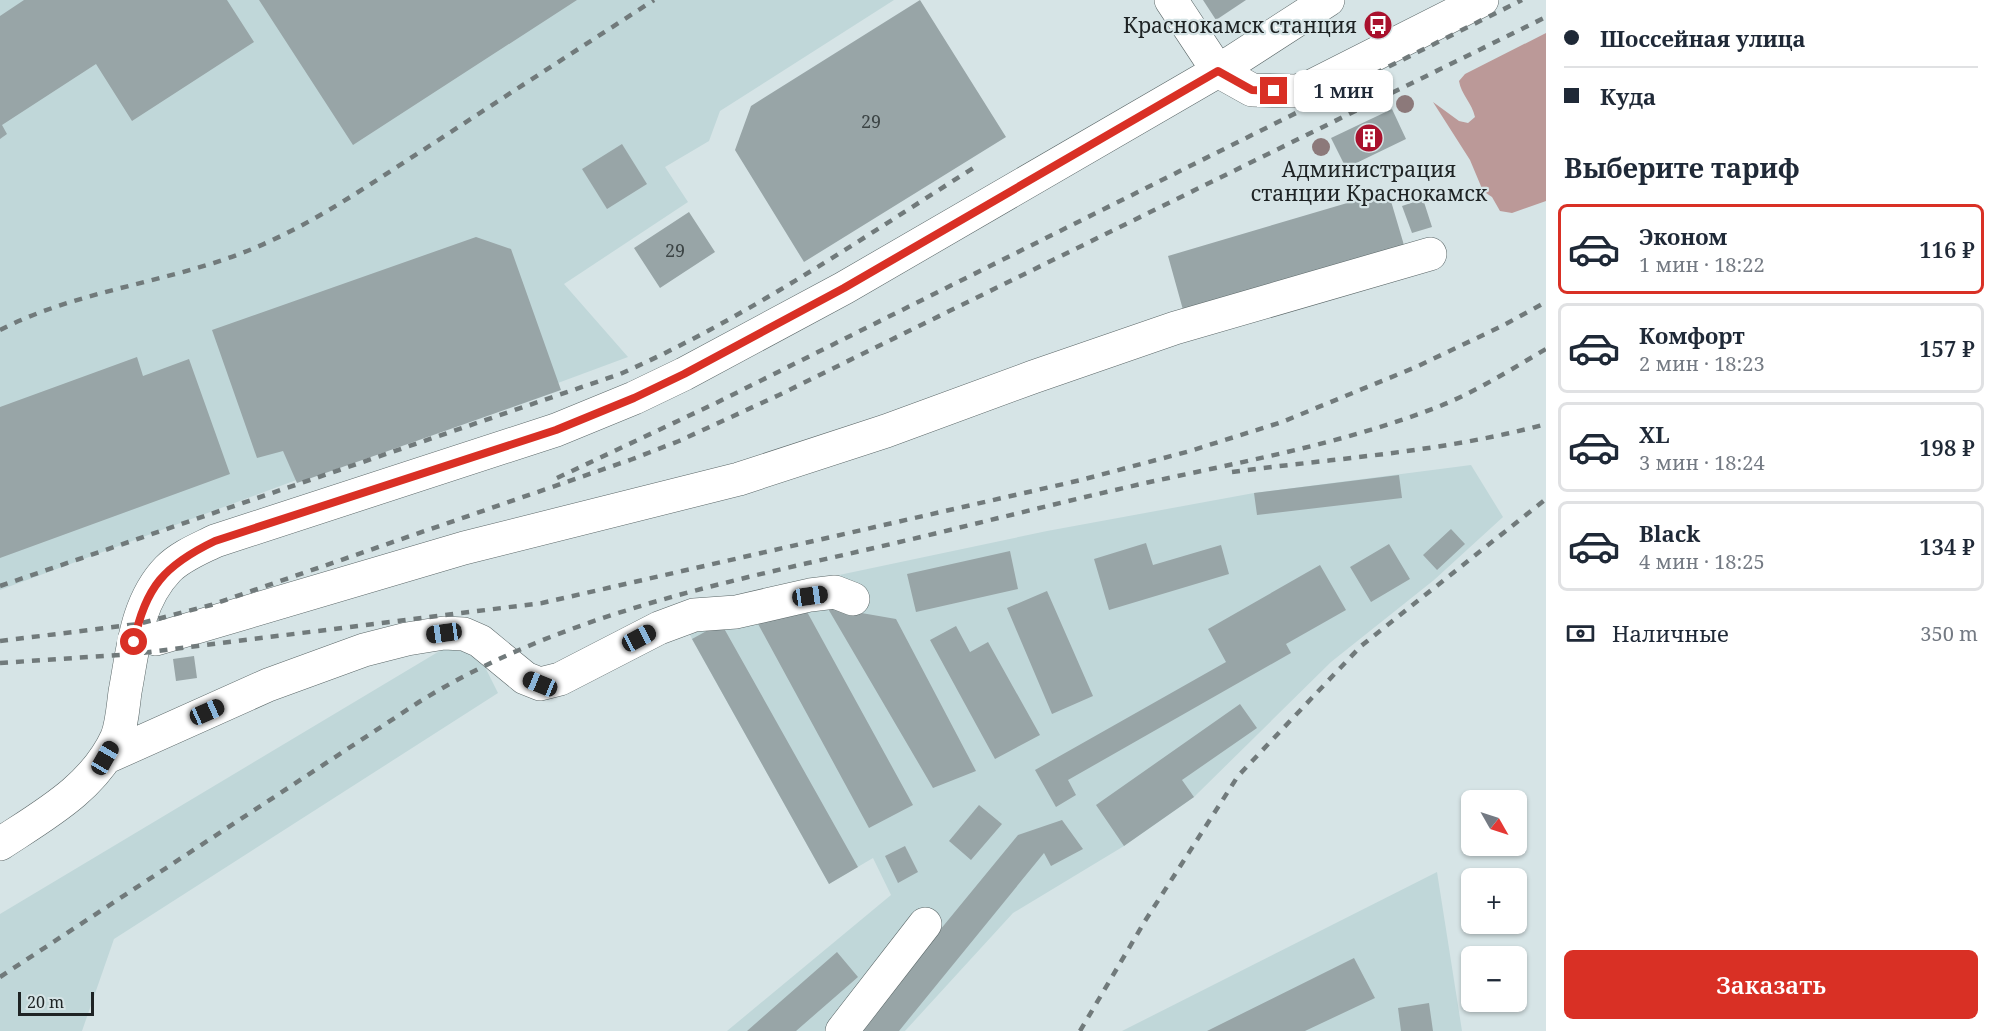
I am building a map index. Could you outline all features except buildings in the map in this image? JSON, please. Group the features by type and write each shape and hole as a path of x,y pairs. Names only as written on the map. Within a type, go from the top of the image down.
{"street":[{"path":"1171,0 1218,71 1252,90 1296,91 1310,87 1482,0"},
{"path":"0,844 73,795 105,758 118,736 138,624 146,603 155,585 169,568 193,552 215,541 556,430 634,398 684,374 844,288 1218,71 1328,0"},
{"path":"156,639 464,548 739,479 886,431 1175,328 1430,254"},
{"path":"105,758 268,685 364,650 407,639 444,633 464,634 480,641 525,678 540,684 560,679 659,627 694,615 736,612 835,592 854,599"},
{"path":"842,1031 926,924"}],"shaded area":[{"path":"0,0 894,0 720,111 709,141 665,167 688,202 564,284 628,357 0,590"},
{"path":"1546,33 1546,201 1512,213 1500,211 1492,197 1483,191 1470,160 1433,102 1459,121 1468,123 1475,117 1459,81 1465,74"},
{"path":"1471,465 1503,517 1434,580 1331,662 1194,797 1124,846 1013,913 905,1031 727,1031 891,895 873,858 829,884 692,639 678,609 1047,531 1254,493"},
{"path":"453,643 484,665 498,693 114,939 82,1031 0,1031 0,914"},
{"path":"1437,872 1462,1031 1122,1031"}],"railway":[{"path":"0,330 65,304 234,256 288,232 331,209 654,0"},
{"path":"557,478 716,403 1522,0"},
{"path":"0,641 138,624 211,605 679,441 779,395 1546,17"},
{"path":"0,586 620,374 757,304 975,167"},
{"path":"0,663 133,654 542,603 1081,480 1190,451 1282,422 1416,367 1546,302"},
{"path":"0,977 419,702 472,672 527,647 640,606 756,575 1367,431 1449,402 1492,381 1546,349"},
{"path":"1232,472 1430,448 1508,434 1546,424"},
{"path":"1080,1031 1145,921 1238,776 1361,646 1546,499"}],"place":[{"name":"Краснокамск станция","path":"1378,25"},
{"name":"Администрация станции Краснокамск","path":"1369,138"}],"route":[{"path":"134,642 138,624 155,585 169,568 215,541 556,430 634,398 684,374 844,288 1218,71 1252,90 1274,91"}]}
